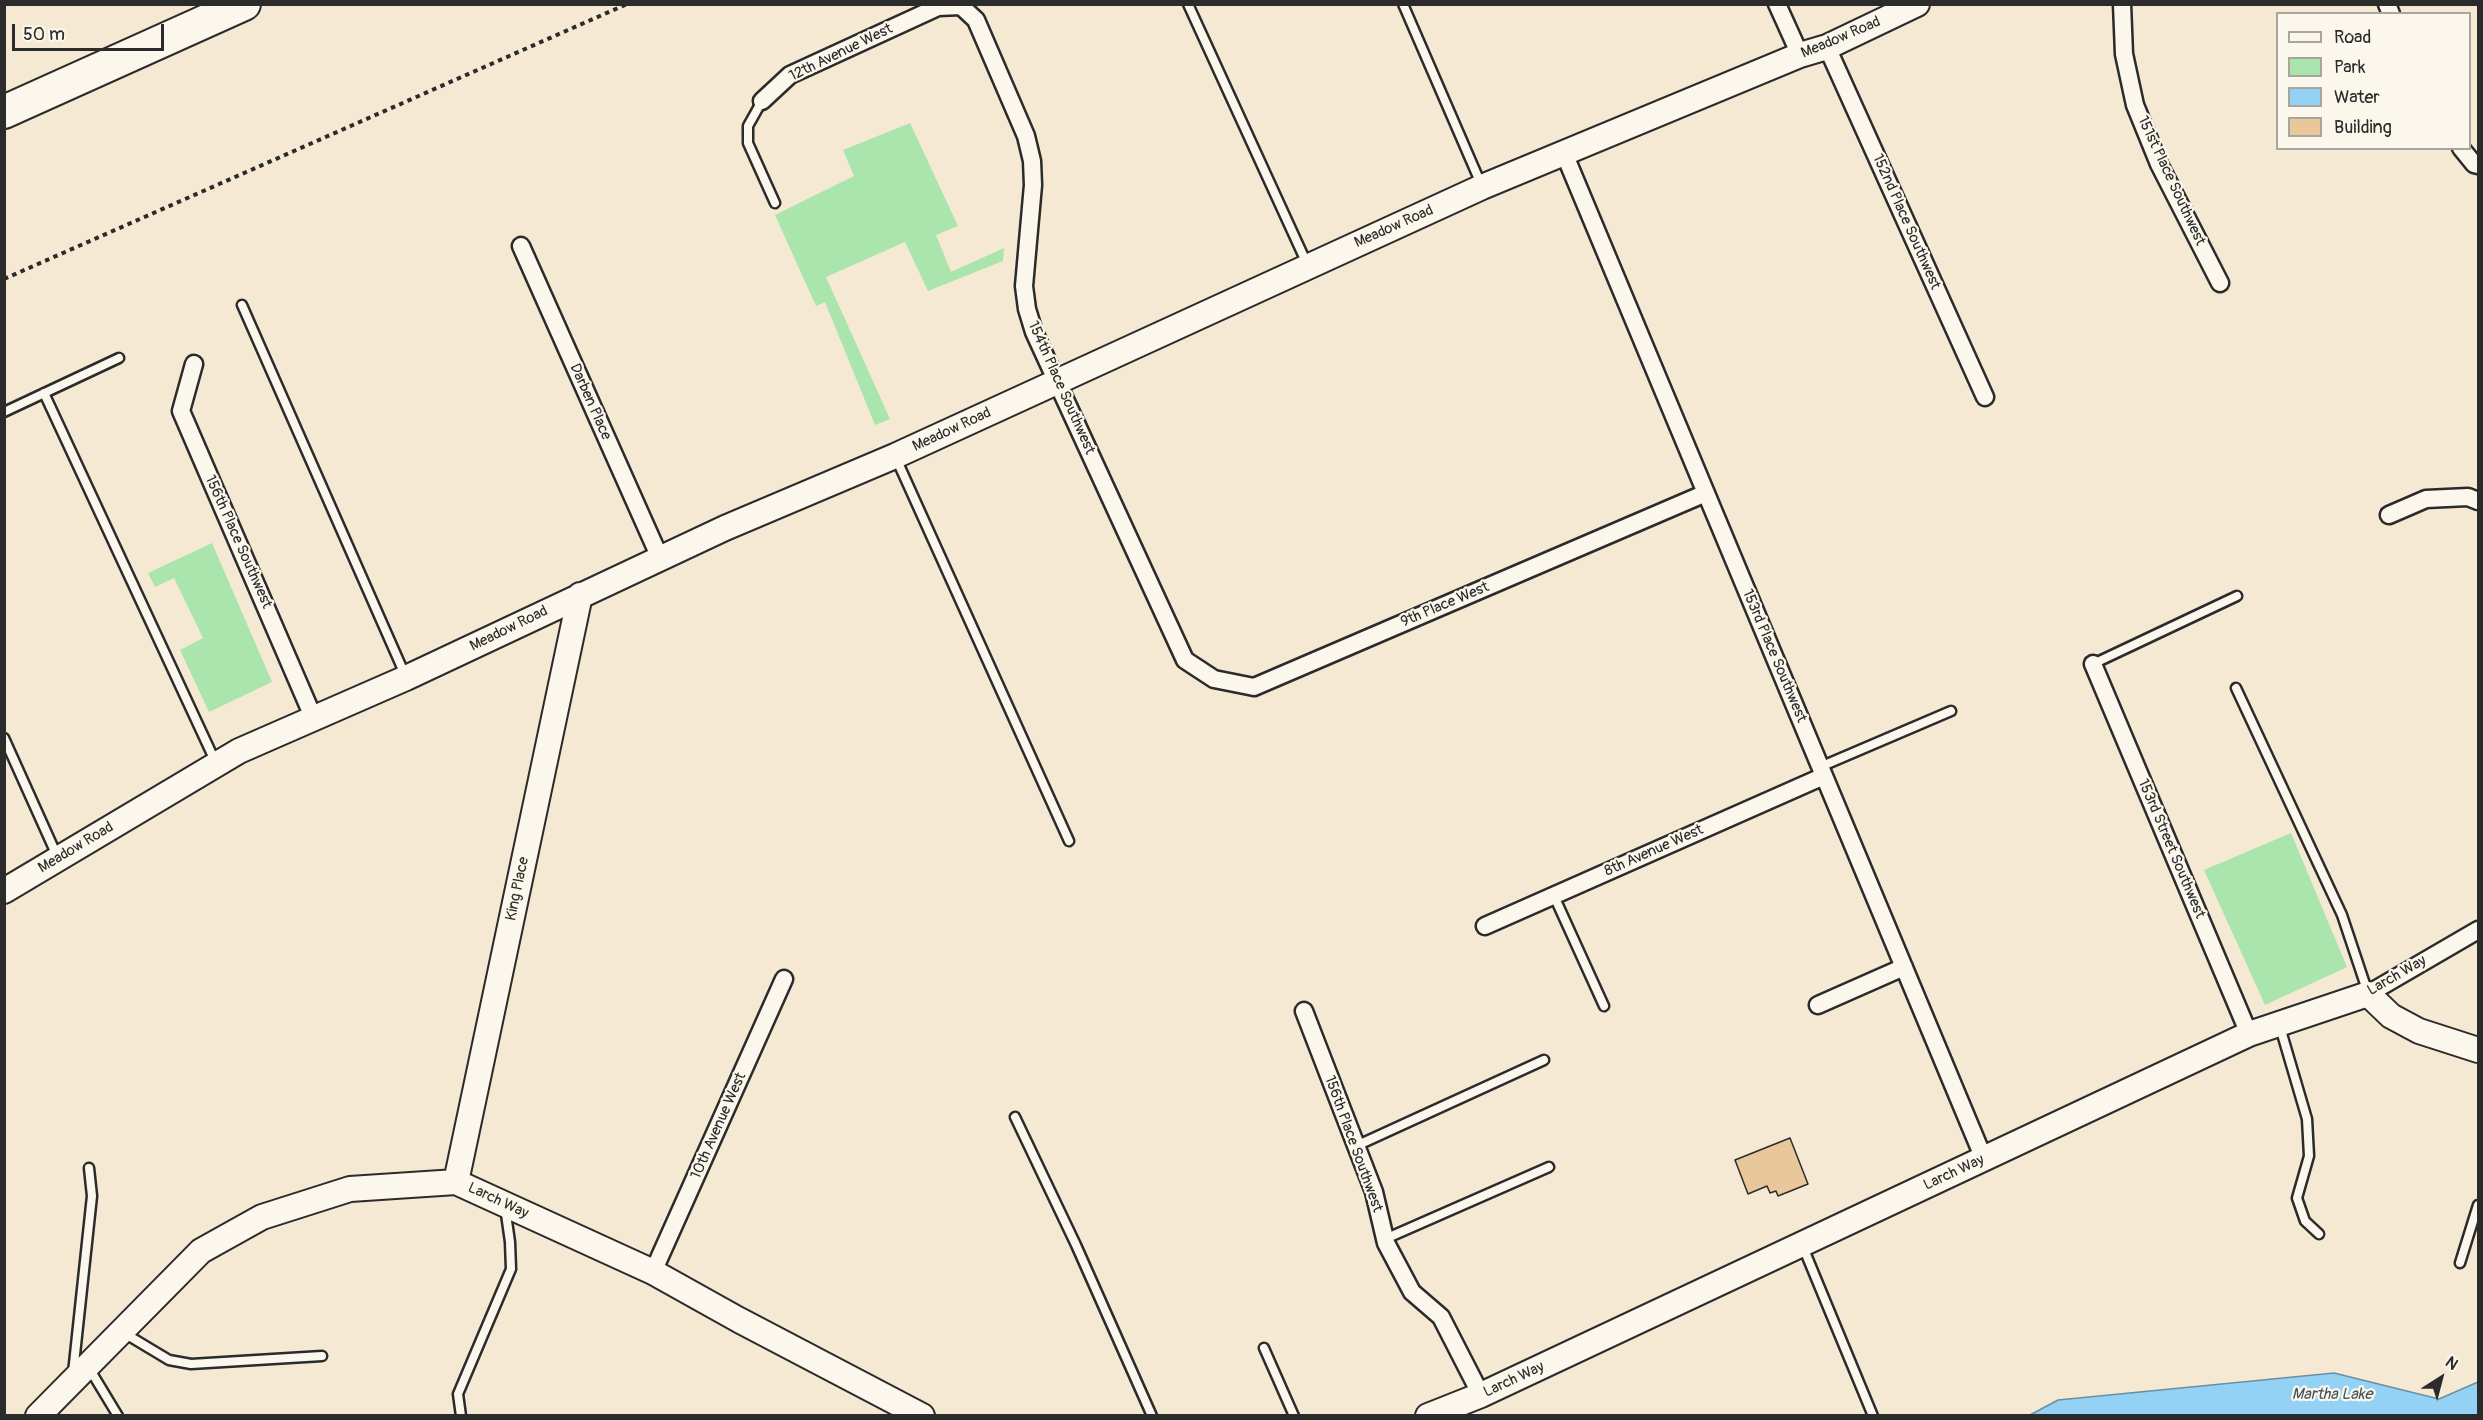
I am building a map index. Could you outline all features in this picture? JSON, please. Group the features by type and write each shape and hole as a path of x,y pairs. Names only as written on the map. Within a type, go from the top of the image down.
{"highway":[{"path":"4,112 244,4"}],"street":[{"path":"1777,4 1800,55"},
{"name":"Meadow Road","path":"4,891 239,751 406,678 725,528 895,456 1482,187 1800,55 1827,47 1917,4"},
{"name":"151st Place Southwest","path":"2121,4 2124,54 2135,105 2159,164 2220,284"},
{"name":"12th Avenue West","path":"762,101 790,75 938,7 961,6"},
{"name":"154th Place Southwest","path":"961,6 976,21 1026,136 1032,161 1033,184 1024,286 1027,309 1034,332 1185,660"},
{"name":"152nd Place Southwest","path":"1827,47 1985,397"},
{"path":"2462,150 2476,164"},
{"name":"153rd Place Southwest","path":"1564,153 1984,1159"},
{"name":"Darben Place","path":"521,246 660,558"},
{"name":"156th Place Southwest","path":"194,364 181,411 314,718"},
{"name":"9th Place West","path":"1185,660 1214,678 1254,687 1706,493"},
{"path":"2389,515 2426,499 2468,497 2478,501"},
{"name":"King Place","path":"456,1182 580,595"},
{"name":"153rd Street Southwest","path":"2093,664 2249,1034"},
{"name":"8th Avenue West","path":"1485,926 1822,772"},
{"name":"Larch Way","path":"1428,1416 1481,1395 2249,1034 2368,994 2478,930"},
{"path":"1818,1005 1904,968"},
{"name":"10th Avenue West","path":"653,1272 784,979"},
{"path":"2368,994 2391,1016 2419,1031 2478,1050"},
{"name":"156th Place Southwest","path":"1304,1011 1374,1192 1385,1239 1412,1292 1441,1317 1481,1395"},
{"name":"Larch Way","path":"38,1416 201,1251 262,1217 350,1189 456,1182 653,1272 738,1320 922,1416"}],"lane":[{"path":"1188,4 1308,266"},
{"path":"1403,4 1482,187"},
{"path":"762,101 748,126 748,143 775,202"},
{"path":"242,305 406,678"},
{"path":"4,412 118,358"},
{"path":"44,393 217,764"},
{"path":"895,456 1069,841"},
{"path":"2093,664 2237,596"},
{"path":"2236,688 2342,915 2368,994"},
{"path":"1822,772 1951,711"},
{"path":"4,738 58,858"},
{"path":"1554,896 1604,1006"},
{"path":"2279,1024 2307,1119 2308,1156 2297,1198 2305,1221 2319,1234"},
{"path":"1356,1146 1544,1060"},
{"path":"1015,1117 1076,1245 1152,1416"},
{"path":"1385,1239 1549,1167"},
{"path":"89,1168 92,1196 79,1373 118,1416"},
{"path":"461,1416 458,1394 511,1269 510,1242 504,1204"},
{"path":"2460,1263 2478,1205"},
{"path":"1802,1244 1873,1416"},
{"path":"121,1331 169,1360 191,1364 322,1356"},
{"path":"1263,1348 1294,1416"}],"path":[{"path":"4,279 627,4"}],"green space":[{"path":"910,123 958,226 936,235 951,272 1004,248 1003,261 928,291 905,242 826,277 890,419 875,425 825,302 816,306 775,215 854,176 843,150"},
{"path":"212,543 272,682 209,712 180,650 203,638 174,578 155,587 148,573"},
{"path":"2291,833 2347,967 2265,1005 2204,870"}],"water":[{"name":"Martha Lake","path":"2334,1373 2439,1399 2478,1382 2478,1415 2030,1415 2058,1400"}],"building":[{"path":"1790,1138 1808,1184 1778,1196 1776,1191 1770,1193 1767,1186 1748,1194 1735,1160"}]}
